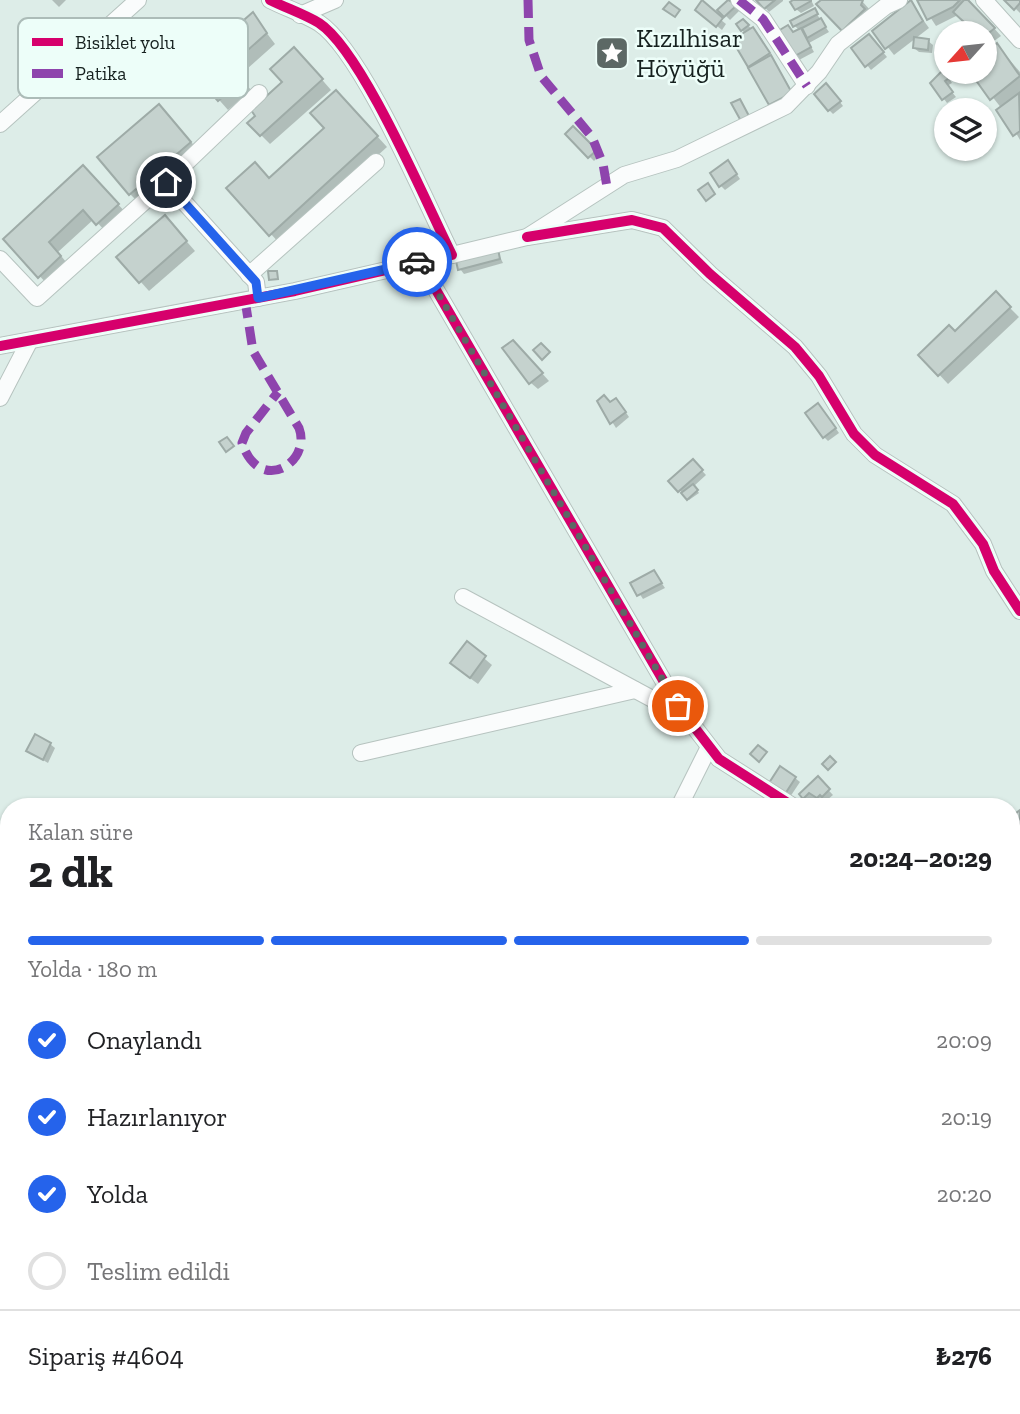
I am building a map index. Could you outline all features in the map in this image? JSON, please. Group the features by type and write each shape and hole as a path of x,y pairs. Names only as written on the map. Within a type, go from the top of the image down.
{"street":[{"path":"118,18 138,0"},
{"path":"270,0 320,23 346,52 364,80 452,255"},
{"path":"300,15 335,0"},
{"path":"739,0 763,19 807,86"},
{"path":"984,0 1020,40"},
{"path":"527,237 624,176 677,159 786,106 807,86 838,44 887,2"},
{"path":"0,259 37,298 166,182 259,93"},
{"path":"0,124 29,98"},
{"path":"249,275 376,162"},
{"path":"166,182 256,282 258,298"},
{"path":"0,346 258,298 527,237 632,220 663,228 710,274 795,347 819,376 854,434 874,455 953,504 971,524 994,571 1020,611"},
{"path":"428,260 432,283 688,718 719,760 780,798"},
{"path":"0,398 29,342"},
{"path":"463,597 688,718"},
{"path":"361,753 635,690"},
{"path":"684,798 709,747"}],"building":[{"path":"702,0 723,18 716,27 695,10"},
{"path":"728,0 737,5 724,17 717,10"},
{"path":"756,0 775,0 764,9"},
{"path":"821,0 863,0 861,5 865,9 842,31 816,4"},
{"path":"911,0 923,21 885,49 872,31"},
{"path":"917,0 960,0 953,7 927,20"},
{"path":"964,0 968,0 988,21 963,21 953,12"},
{"path":"1004,0 1020,0 1020,3 1014,10"},
{"path":"811,1 795,10 790,2"},
{"path":"669,2 680,10 675,17 663,9"},
{"path":"815,8 818,14 793,27 790,21"},
{"path":"253,12 267,33 248,50 248,18"},
{"path":"821,18 826,27 807,38 802,28"},
{"path":"743,19 749,25 741,31 736,24"},
{"path":"788,25 793,32 801,28 811,47 793,57 778,31"},
{"path":"753,27 770,53 748,67 732,40"},
{"path":"869,34 884,52 865,67 851,48"},
{"path":"914,37 929,39 928,50 913,48"},
{"path":"998,44 1020,76 992,98 989,98 979,84 998,84"},
{"path":"294,47 323,79 260,136 247,123 255,116 251,110 282,82 270,69"},
{"path":"771,55 792,93 769,105 748,68"},
{"path":"934,79 934,84 947,84 953,92 941,98 930,83"},
{"path":"826,83 841,101 828,111 814,94"},
{"path":"336,90 378,136 269,236 226,188 255,162 269,178 324,128 310,113"},
{"path":"1019,93 1020,131 1013,136 997,109"},
{"path":"740,99 749,116 741,121 731,103"},
{"path":"159,104 191,142 129,195 97,157"},
{"path":"573,126 597,150 588,158 565,134"},
{"path":"728,160 737,174 719,187 710,173"},
{"path":"83,165 119,204 96,225 83,210 49,242 61,256 38,278 3,239"},
{"path":"708,183 715,194 706,201 698,190"},
{"path":"165,215 187,241 139,283 116,257"},
{"path":"498,249 500,259 458,270 456,261"},
{"path":"268,271 277,271 278,279 269,280"},
{"path":"996,291 1011,307 938,376 918,355 949,325 955,331"},
{"path":"513,340 543,373 529,384 502,348"},
{"path":"541,343 550,352 542,360 533,350"},
{"path":"604,395 610,402 616,398 626,412 610,424 597,401"},
{"path":"818,403 836,428 823,438 805,413"},
{"path":"227,437 234,446 226,452 219,442"},
{"path":"693,459 703,470 678,492 668,481"},
{"path":"693,484 698,490 687,500 681,493"},
{"path":"654,570 662,583 637,596 630,583"},
{"path":"467,641 486,656 470,678 450,663"},
{"path":"35,734 51,743 43,760 26,751"},
{"path":"758,745 767,752 759,762 750,754"},
{"path":"830,756 836,762 828,770 822,764"},
{"path":"780,766 796,777 785,794 769,783"},
{"path":"818,776 830,789 817,798 809,793 802,798 799,794"}],"marked path":[{"path":"528,0 529,40 541,76 592,137 603,164 607,187"},
{"path":"739,0 763,19 807,86"},
{"path":"245,300 253,351 299,428 301,441 291,462 271,471 260,468 250,459 242,443 246,433 278,392"}],"cycle path":[{"path":"0,346 295,291 452,255 392,130 354,64 336,39 319,23 270,0"},
{"path":"527,237 632,220 663,228 710,274 795,347 819,376 854,434 875,455 953,504 983,544 994,571 1020,611"},
{"path":"428,260 432,283 678,706 719,759 780,798"}],"way so far":[{"path":"417,262 428,260 432,283 678,706"}],"place":[{"name":"Kızılhisar Höyüğü","path":"612,53"}],"route":[{"path":"166,182 256,282 258,298 417,262"}]}
